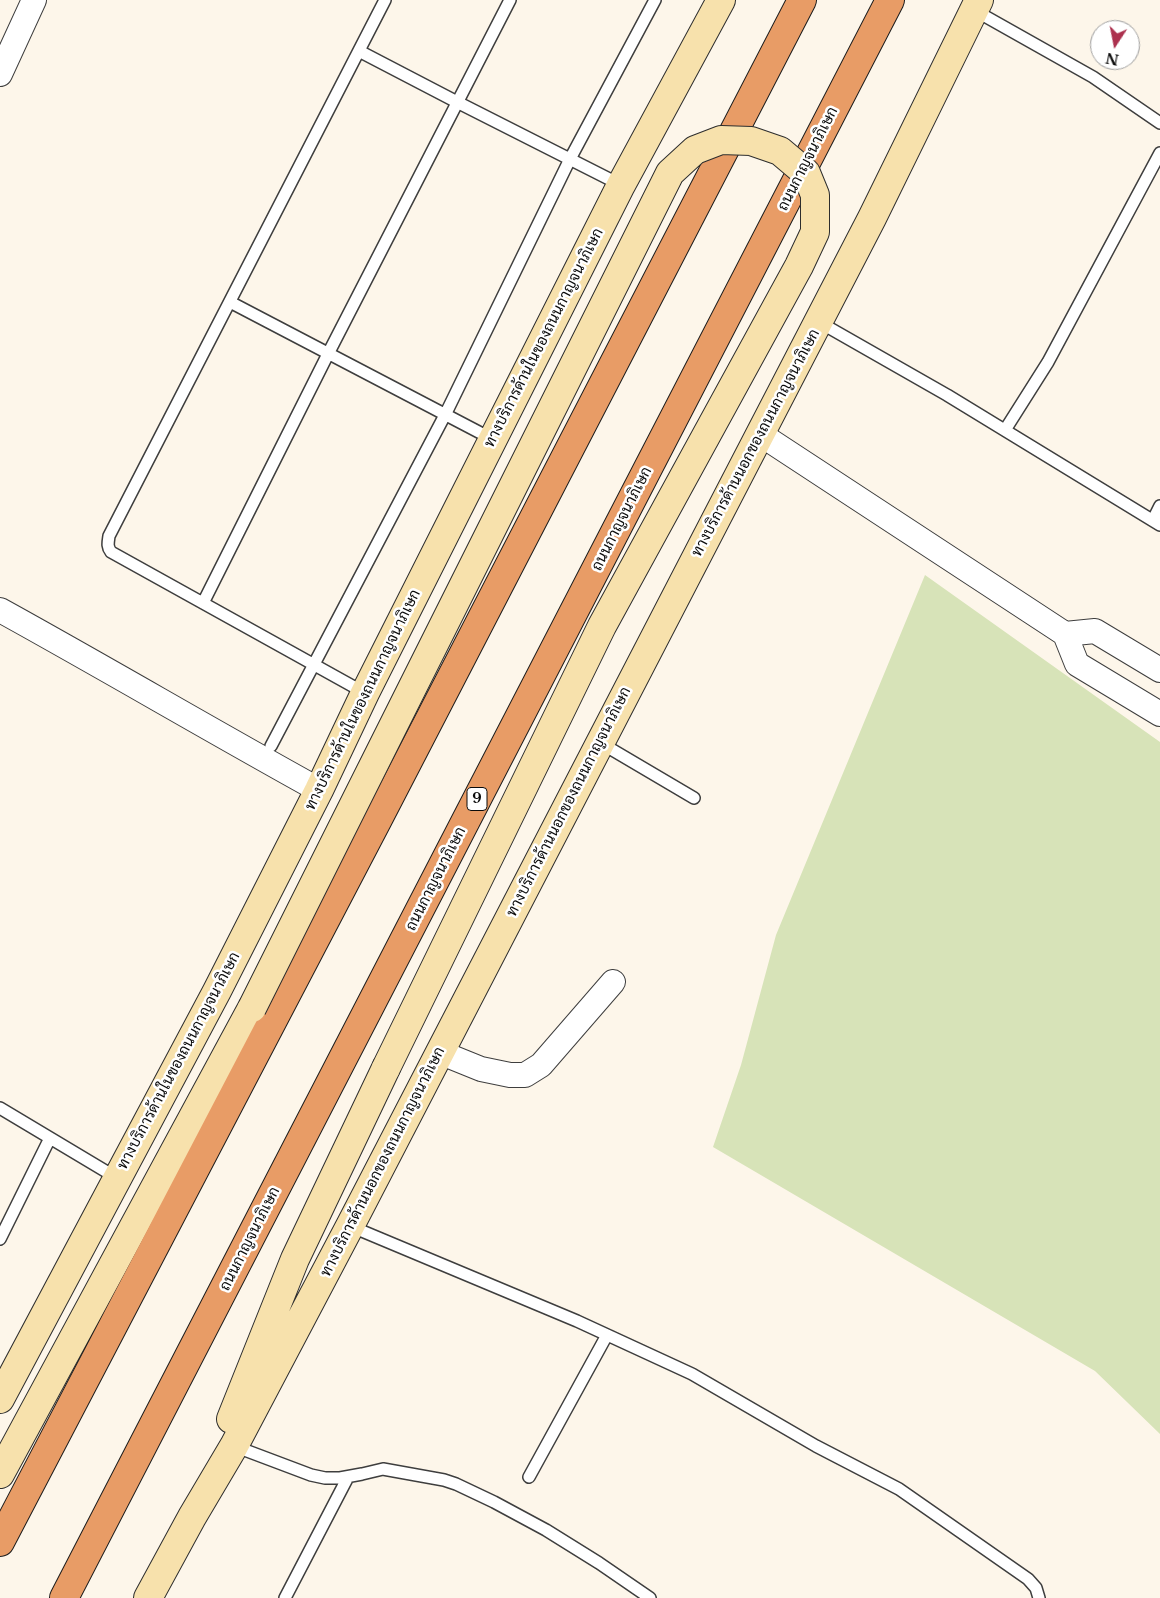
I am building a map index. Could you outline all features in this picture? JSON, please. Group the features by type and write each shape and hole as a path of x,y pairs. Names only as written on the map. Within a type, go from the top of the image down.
{"highway":[{"path":"0,1542 382,812 802,0"},
{"name":"ถนนกาญจนาภิเษก","path":"64,1598 890,0"}],"main road":[{"name":"ทางบริการด้านในของถนนกาญจนาภิเษก","path":"0,1398 217,991 621,185 721,0"},
{"name":"ทางบริการด้านนอกของถนนกาญจนาภิเษก","path":"148,1598 192,1517 234,1446 350,1226 819,322 976,5"},
{"path":"0,1474 252,1008 670,173 695,150 721,140 750,141 780,151 806,173 815,195 815,232 799,266 602,626 386,1068 294,1259 192,1517"}],"street":[{"path":"0,74 34,0"},
{"path":"760,434 1065,634 1077,664 1160,714"},
{"path":"0,610 319,790"},
{"path":"1065,634 1095,631 1160,670"},
{"path":"440,1052 482,1068 510,1075 526,1075 541,1065 613,982"}],"lane":[{"path":"365,693 112,552 108,548 108,542 385,0"},
{"path":"203,603 328,354 510,0"},
{"path":"271,746 446,413 570,159 654,0"},
{"path":"976,5 1093,77 1160,123"},
{"path":"359,51 621,185"},
{"path":"1005,430 1048,362 1160,153"},
{"path":"230,302 446,413 494,440"},
{"path":"819,322 947,395 1156,523 1160,506"},
{"path":"600,742 694,798"},
{"path":"0,1108 117,1178"},
{"path":"0,1239 50,1138"},
{"path":"350,1226 577,1321 692,1374 816,1446 899,1489 1028,1579 1036,1588 1039,1598"},
{"path":"529,1477 607,1335"},
{"path":"234,1446 325,1478 348,1477 383,1469 444,1480 464,1486 546,1530 650,1598"},
{"path":"285,1598 348,1477"}],"green space":[{"path":"925,575 1160,742 1160,1434 1095,1371 713,1147 741,1065 776,935"}]}
